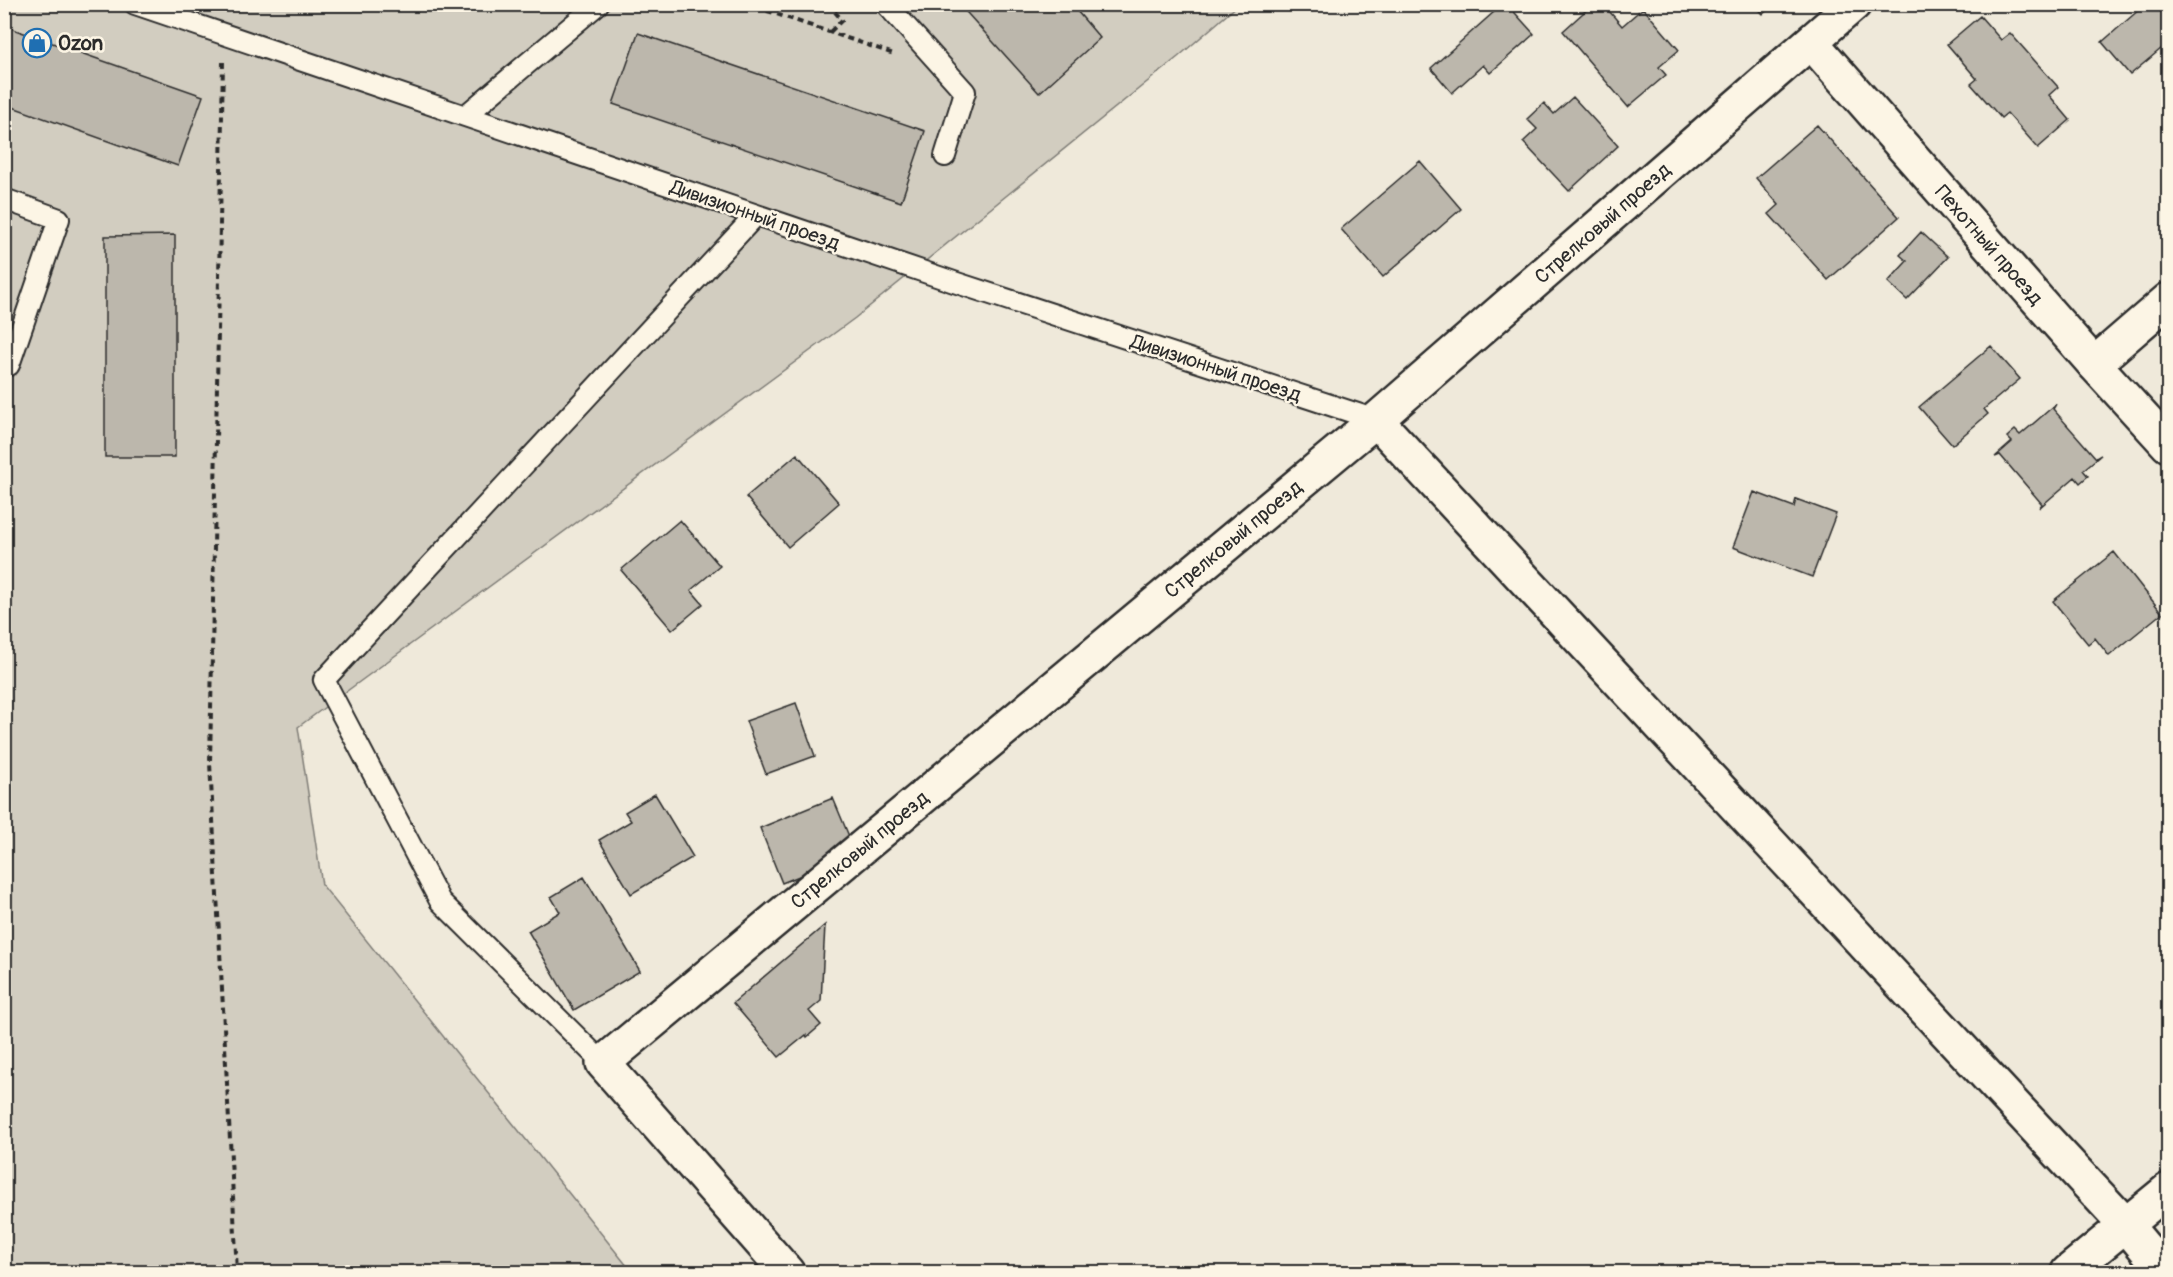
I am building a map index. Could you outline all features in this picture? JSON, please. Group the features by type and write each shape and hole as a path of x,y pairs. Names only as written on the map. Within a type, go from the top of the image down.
{"street":[{"name":"Стрелковый проезд","path":"603,1064 1376,420 1854,4"},
{"name":"Пехотный проезд","path":"1811,42 2094,364 2169,445"},
{"path":"2094,364 2169,300"},
{"path":"1376,420 2125,1224 2165,1272"},
{"path":"603,1064 788,1272"},
{"path":"2068,1272 2169,1190"}],"lane":[{"name":"Дивизионный проезд","path":"135,4 954,282 1376,420"},
{"path":"465,116 598,4"},
{"path":"886,4 965,92 945,156"},
{"path":"4,199 59,219 9,365 4,360"},
{"path":"603,1064 440,901 324,680 756,215"}],"path":[{"path":"747,4 947,73"},
{"path":"828,4 842,20 829,33"},
{"path":"223,34 210,763 237,1272"}],"shaded area":[{"path":"5,5 1238,5 1178,57 855,318 298,727 322,885 632,1272 5,1272"}],"building":[{"path":"959,4 1071,4 1100,38 1039,93"},
{"path":"1503,4 1507,4 1534,34 1490,73 1483,65 1452,93 1431,68"},
{"path":"1593,4 1603,4 1622,26 1643,8 1679,50 1659,67 1666,75 1628,107 1563,31"},
{"path":"1754,4 1774,4 1763,14"},
{"path":"2136,4 2165,4 2168,9 2168,43 2130,75 2102,42 2140,9"},
{"path":"1980,16 2001,40 2010,33 2058,87 2049,95 2070,120 2038,148 2007,113 2001,118 1971,84 1977,79 1947,44"},
{"path":"4,26 203,96 178,166 4,104"},
{"path":"638,33 925,131 901,202 613,104"},
{"path":"1573,97 1618,146 1569,191 1523,142 1537,129 1527,119 1544,103 1554,114"},
{"path":"1817,125 1899,217 1828,280 1769,214 1779,205 1756,178"},
{"path":"1420,161 1461,209 1383,277 1341,229"},
{"path":"1921,232 1948,257 1907,300 1888,282 1907,261 1900,255"},
{"path":"175,235 175,457 105,457 105,236"},
{"path":"1991,346 2020,379 1984,409 1988,414 1952,445 1919,407"},
{"path":"2056,404 2053,409 2096,458 2101,455 2083,470 2088,476 2080,483 2075,477 2039,508 2042,504 2000,455 1995,457 2012,442 2007,437 2015,430 2020,435"},
{"path":"797,454 839,503 788,547 746,497"},
{"path":"1754,492 1794,507 1796,499 1836,514 1812,577 1733,547"},
{"path":"680,520 720,566 691,590 703,604 672,630 621,570"},
{"path":"2114,552 2162,613 2109,656 2095,638 2088,644 2053,601"},
{"path":"796,703 815,756 766,774 746,721"},
{"path":"655,794 693,857 631,894 599,840 631,821 625,812"},
{"path":"833,798 856,853 782,883 760,828"},
{"path":"584,877 640,971 574,1010 528,931 560,912 551,897"},
{"path":"825,925 821,1001 809,1011 821,1025 779,1057 733,1003"}],"place":[{"name":"Ozon","path":"37,43"}]}
